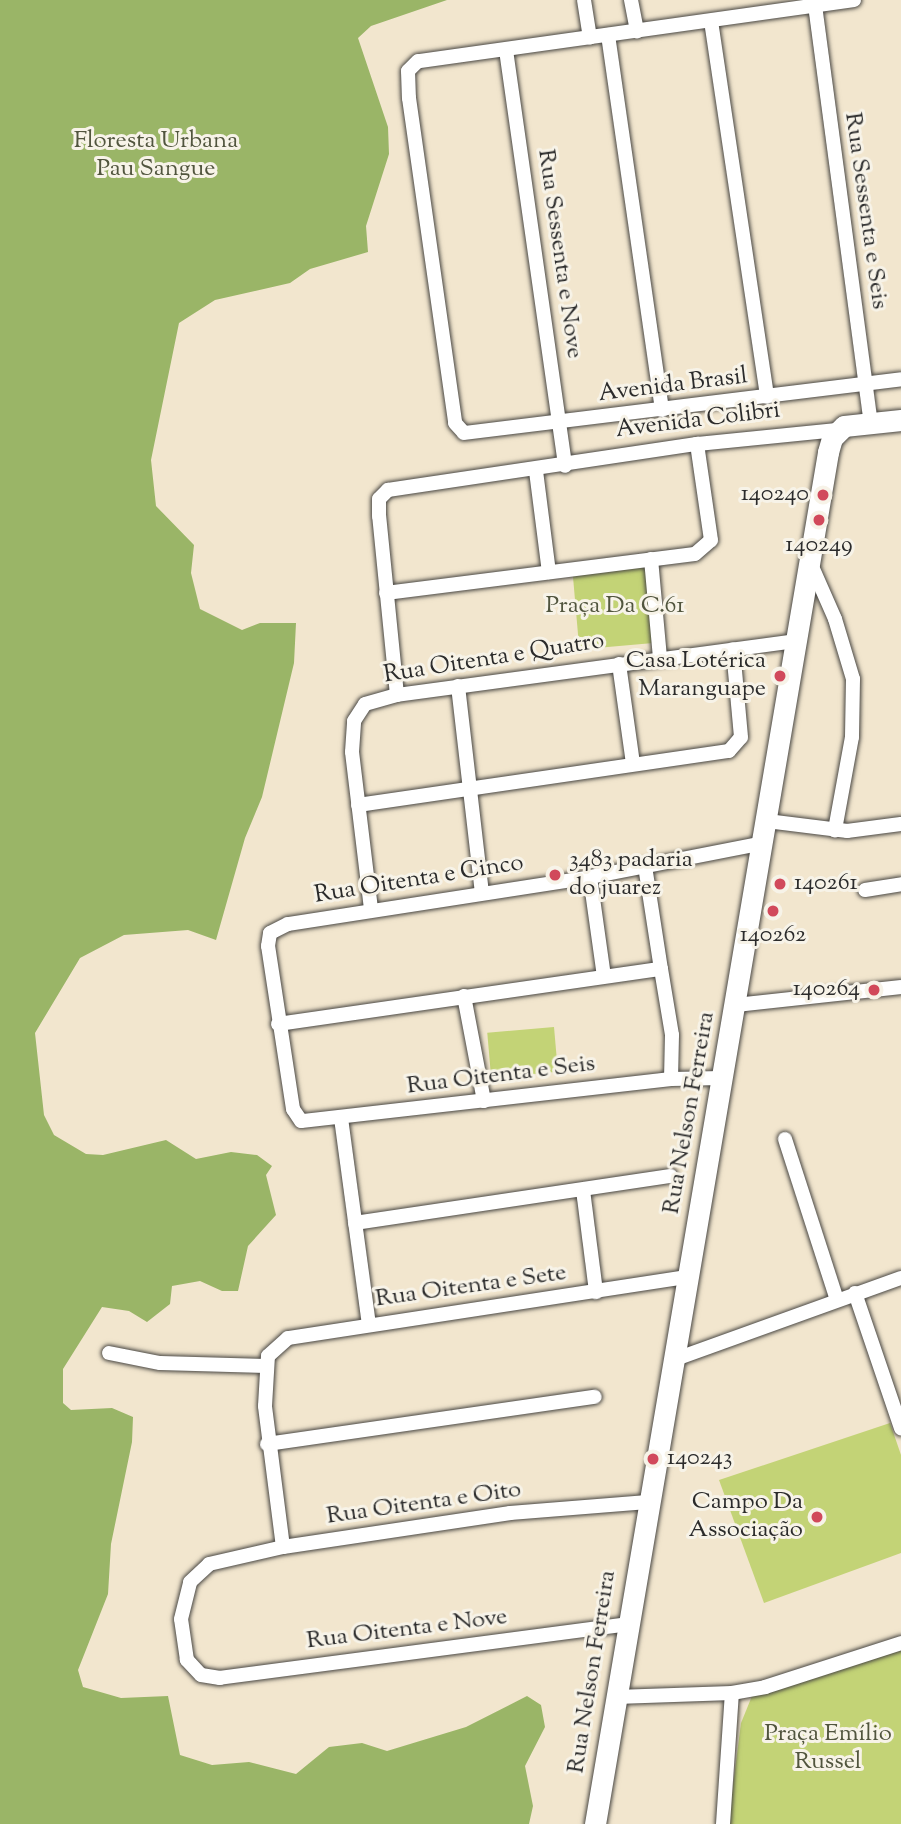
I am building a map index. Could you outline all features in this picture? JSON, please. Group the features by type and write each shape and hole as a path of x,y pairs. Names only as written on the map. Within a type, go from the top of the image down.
{"main road":[{"name":"Avenida Colibri","path":"854,425 901,420"},
{"name":"Rua Nelson Ferreira","path":"595,1824 828,452 854,425"}],"street":[{"path":"584,0 590,38"},
{"path":"631,0 637,31"},
{"path":"506,50 855,0"},
{"name":"Rua Sessenta e Seis","path":"815,5 866,385 854,425"},
{"path":"710,21 767,397"},
{"path":"608,35 662,410"},
{"name":"Avenida Brasil","path":"506,50 425,59 408,71 455,423 472,434 901,379"},
{"name":"Rua Sessenta e Nove","path":"506,50 565,466"},
{"name":"Avenida Colibri","path":"386,593 379,516 382,494 401,486 536,471 697,444 854,425"},
{"path":"397,695 386,593 695,554 709,544 697,444"},
{"path":"536,471 549,572"},
{"path":"651,559 660,658"},
{"path":"810,562 840,631 853,680 852,737 835,830"},
{"name":"Rua Oitenta e Quatro","path":"371,909 358,805 354,721 365,704 397,695 797,641"},
{"path":"358,805 736,748 741,737 733,649"},
{"path":"619,664 633,764"},
{"path":"458,687 482,892"},
{"path":"767,821 835,830 901,824"},
{"name":"Rua Oitenta e Cinco","path":"278,1024 268,946 270,933 288,924 590,877 763,844"},
{"path":"645,866 662,971 671,1079"},
{"path":"590,877 604,975"},
{"path":"865,890 901,884"},
{"path":"278,1024 604,975 662,971"},
{"path":"736,1005 901,987"},
{"path":"464,996 484,1101"},
{"name":"Rua Oitenta e Seis","path":"278,1024 293,1109 302,1121 311,1123 671,1079 722,1078"},
{"path":"341,1118 369,1324"},
{"path":"785,1139 837,1300"},
{"path":"355,1223 671,1176"},
{"path":"583,1190 596,1292"},
{"name":"Rua Oitenta e Sete","path":"267,1361 301,1334 688,1277"},
{"path":"673,1360 855,1293 901,1279"},
{"path":"855,1293 901,1428"},
{"path":"109,1353 160,1363 267,1361 267,1444 282,1547"},
{"path":"267,1444 595,1397"},
{"name":"Rua Oitenta e Oito","path":"193,1669 181,1619 182,1600 190,1582 209,1564 282,1547 510,1513 648,1502"},
{"name":"Rua Oitenta e Nove","path":"193,1669 220,1678 629,1624"},
{"path":"616,1697 732,1693 765,1688 901,1643"},
{"path":"723,1824 732,1693"}],"green space":[{"name":"Floresta Urbana Pau Sangue","path":"0,0 447,0 371,26 358,38 388,127 389,154 366,226 368,252 310,269 290,283 215,300 179,323 151,460 156,506 194,545 191,573 200,609 242,630 260,623 296,623 294,663 262,797 245,838 216,940 188,930 124,935 80,958 35,1033 44,1115 54,1135 86,1154 103,1155 166,1140 196,1159 231,1152 257,1155 272,1166 266,1175 276,1215 248,1246 238,1291 222,1291 200,1281 172,1286 170,1304 147,1322 129,1311 102,1307 63,1369 63,1403 71,1410 112,1408 133,1417 132,1442 111,1544 108,1594 78,1670 83,1687 121,1698 168,1696 180,1755 212,1765 249,1762 296,1774 329,1747 362,1743 387,1751 466,1727 527,1696 541,1705 545,1727 525,1766 533,1806 529,1824 0,1824"},
{"name":"Praça Da C.61","path":"649,562 656,643 579,649 572,569"},
{"path":"554,1027 558,1072 491,1078 487,1033"},
{"name":"Campo Da Associação","path":"890,1423 901,1455 901,1553 764,1603 719,1480"},
{"name":"Praça Emílio Russel","path":"901,1649 901,1824 728,1824 741,1723 752,1696"}],"place":[{"name":"140240","path":"823,495"},
{"name":"140249","path":"819,520"},
{"name":"Casa Lotérica Maranguape","path":"780,676"},
{"name":"3483 padaria do juarez","path":"555,875"},
{"name":"140261","path":"780,884"},
{"name":"140262","path":"773,911"},
{"name":"140264","path":"874,990"},
{"name":"140243","path":"653,1459"},
{"name":"Campo Da Associação","path":"817,1517"}]}
